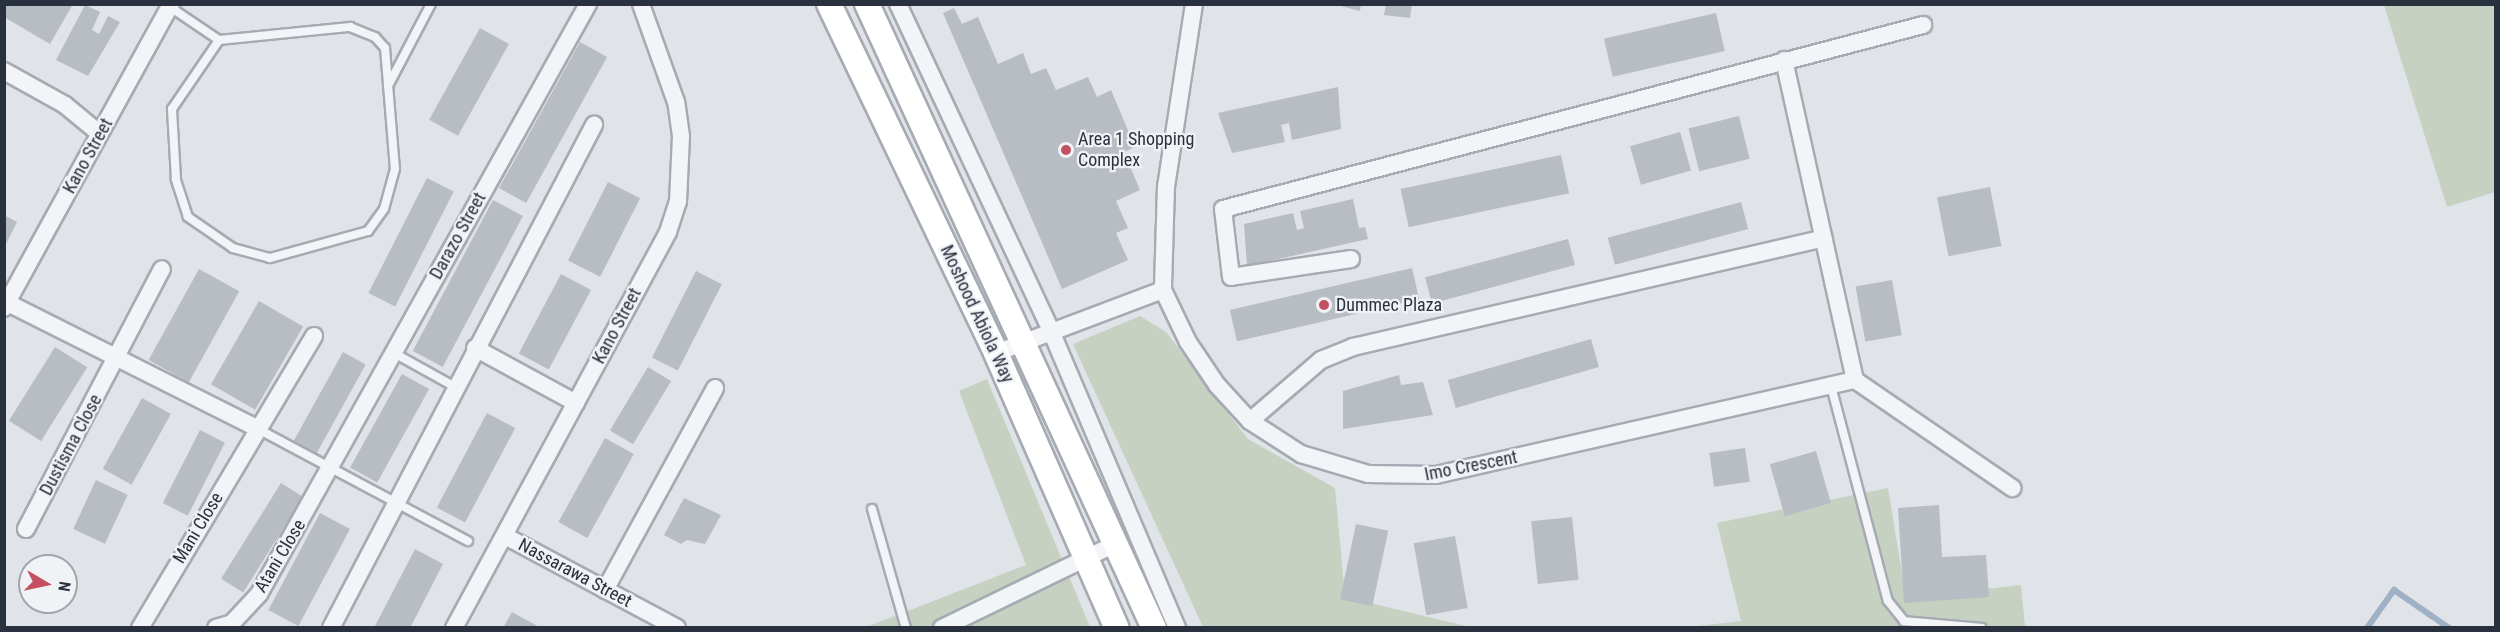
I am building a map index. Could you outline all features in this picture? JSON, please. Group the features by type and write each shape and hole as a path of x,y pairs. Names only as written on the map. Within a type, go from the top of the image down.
{"main road":[{"name":"Moshood Abiola Way","path":"829,4 996,352 1117,627"},
{"name":"Moshood Abiola Way","path":"867,4 1154,627"}],"street":[{"name":"Darazo Street","path":"331,470 588,4"},
{"name":"Kano Street","path":"454,627 668,232 678,202 681,136 676,102 641,4"},
{"path":"897,4 1051,331 1178,627"},
{"name":"Imo Crescent","path":"1194,4 1166,186 1163,290 1188,342 1250,421 1319,461 1396,478 1436,475 1855,380"},
{"name":"Kano Street","path":"5,304 170,6"},
{"path":"1351,259 1231,277 1223,209 1923,25"},
{"path":"1784,60 1855,380 2012,488"},
{"path":"4,71 65,105 100,134"},
{"path":"332,627 455,387 594,125"},
{"path":"1250,421 1321,360 1353,347 1824,237"},
{"path":"116,361 162,269"},
{"path":"996,352 1163,290"},
{"path":"5,304 116,361 258,429"},
{"name":"Mani Close","path":"140,627 314,336"},
{"path":"476,348 576,403"},
{"name":"Dustisma Close","path":"26,529 116,361"},
{"path":"606,590 714,388"},
{"name":"Atani Close","path":"216,627 232,622 259,594 331,470"},
{"name":"Nassarawa Street","path":"505,536 677,627"},
{"path":"942,627 1117,543"}],"lane":[{"path":"388,86 431,4"},
{"path":"170,6 219,40 350,27 375,37 385,48 393,185 368,231 283,258 253,256 188,217 176,179 172,109 219,40"},
{"path":"394,353 455,387"},
{"path":"1831,386 1888,601 1904,621 1982,627"},
{"path":"258,429 331,470 468,541"},
{"path":"872,509 906,627"}],"green space":[{"path":"2384,5 2495,5 2495,192 2447,207"},
{"path":"1140,316 1166,332 1248,439 1335,488 1345,597 1470,627 1203,627 1073,344"},
{"path":"987,379 1090,627 864,628 1026,565 959,391"},
{"path":"1888,488 1906,598 2021,585 2025,627 1680,628 1741,621 1717,523"}],"building":[{"path":"4,4 73,4 50,44 4,17"},
{"path":"1333,4 1361,4 1360,11"},
{"path":"1386,4 1412,4 1410,18 1384,15"},
{"path":"85,5 100,12 92,30 99,34 108,16 120,22 88,76 56,60"},
{"name":"Area 1 Shopping Complex","path":"954,8 962,24 978,17 998,64 1023,53 1031,74 1046,68 1056,90 1088,77 1097,97 1111,90 1135,147 1124,152 1140,190 1116,201 1128,228 1116,233 1128,260 1062,289 943,13"},
{"path":"1716,13 1725,51 1613,77 1604,39"},
{"path":"480,28 509,44 458,136 429,120"},
{"path":"580,42 607,57 526,203 499,188"},
{"path":"1338,87 1341,129 1292,140 1289,123 1281,125 1285,142 1232,153 1218,113"},
{"path":"1739,116 1750,159 1699,171 1689,129"},
{"path":"1680,132 1691,170 1641,185 1630,146"},
{"path":"1561,155 1569,193 1409,227 1401,189"},
{"path":"427,178 454,192 395,307 368,293"},
{"path":"608,182 640,198 600,277 568,260"},
{"path":"1990,187 2001,246 1948,256 1937,197"},
{"path":"1353,199 1359,228 1365,227 1368,239 1247,266 1244,224 1293,213 1297,230 1304,228 1300,211"},
{"path":"493,200 523,216 443,367 413,351"},
{"path":"1741,202 1748,229 1615,265 1608,238"},
{"path":"4,215 17,222 4,248"},
{"path":"1568,239 1575,265 1432,303 1425,277"},
{"name":"Dummec Plaza","path":"1412,268 1419,299 1237,341 1230,310"},
{"path":"199,269 239,291 189,382 149,360"},
{"path":"696,271 722,284 678,371 652,357"},
{"path":"561,274 591,290 549,369 519,353"},
{"path":"1892,280 1902,335 1865,342 1856,286"},
{"path":"259,301 303,326 255,410 211,384"},
{"path":"1591,339 1599,367 1456,408 1448,380"},
{"path":"55,347 87,367 41,441 9,421"},
{"path":"343,352 366,365 316,455 293,442"},
{"path":"648,367 671,381 633,444 610,430"},
{"path":"402,374 429,389 377,483 350,468"},
{"path":"1399,375 1401,385 1423,382 1433,415 1343,429 1343,391"},
{"path":"142,398 171,414 132,485 103,469"},
{"path":"487,413 515,428 465,522 437,507"},
{"path":"200,430 225,443 188,516 163,503"},
{"path":"605,438 634,454 587,538 558,522"},
{"path":"1745,448 1750,482 1714,487 1709,453"},
{"path":"1816,451 1831,503 1785,516 1770,464"},
{"path":"96,480 128,495 105,544 73,529"},
{"path":"281,483 303,497 243,593 221,579"},
{"path":"684,498 721,515 705,544 687,540 681,544 664,535"},
{"path":"1939,505 1942,557 1986,555 1989,597 1904,603 1898,508"},
{"path":"320,513 350,529 298,626 268,610"},
{"path":"1572,517 1579,580 1538,584 1531,521"},
{"path":"1356,524 1388,531 1372,606 1340,599"},
{"path":"1455,536 1468,608 1426,615 1414,543"},
{"path":"415,549 443,564 410,628 374,628"},
{"path":"512,612 541,628 503,628"}],"waterway":[{"path":"2367,628 2394,590 2449,628"}],"place":[{"name":"Area 1 Shopping Complex","path":"1066,150"},
{"name":"Dummec Plaza","path":"1324,305"}]}
